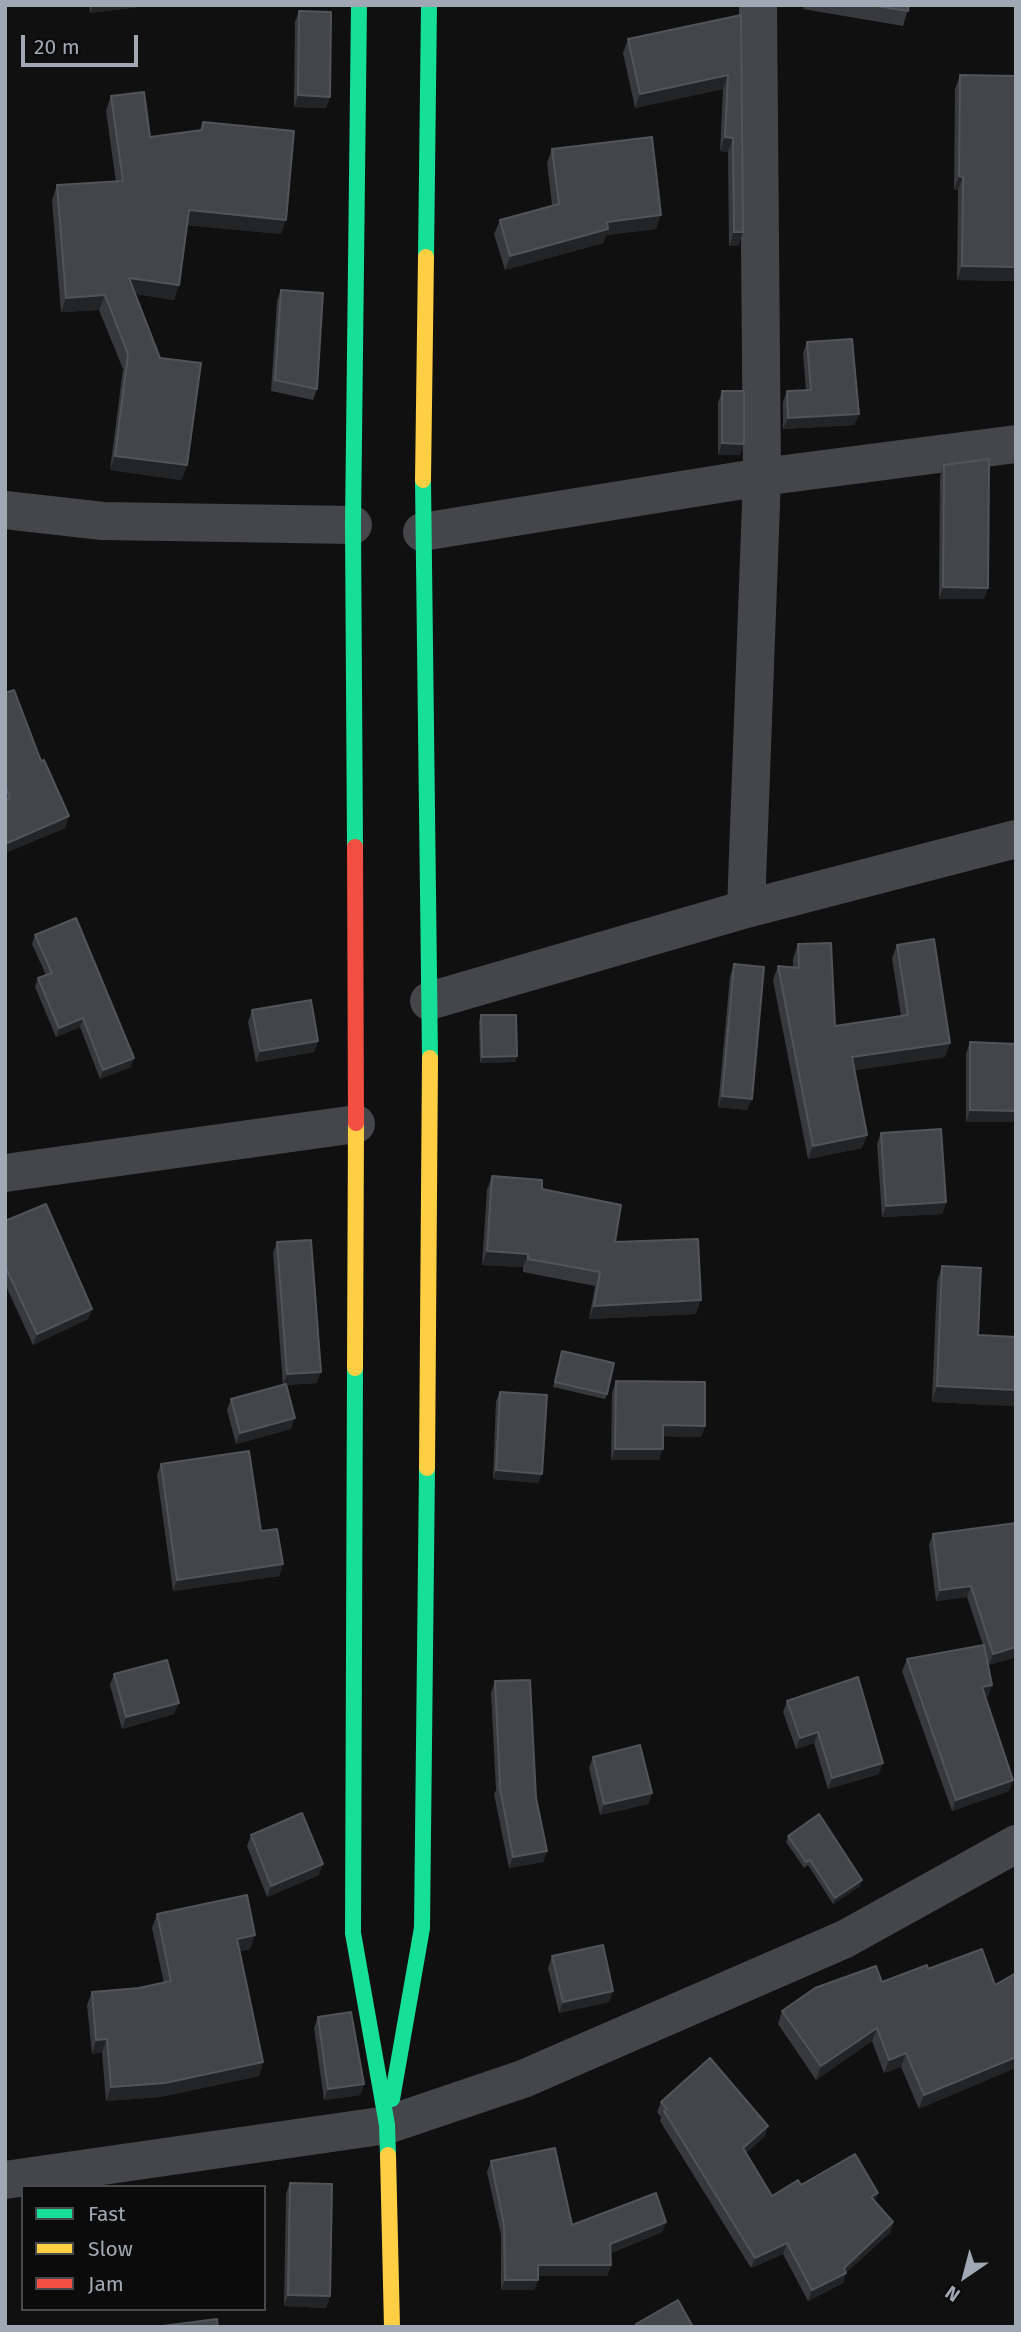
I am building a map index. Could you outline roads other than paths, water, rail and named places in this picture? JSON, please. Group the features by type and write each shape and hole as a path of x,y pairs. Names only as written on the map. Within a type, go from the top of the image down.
{"main road":[{"path":"359,5 353,525 356,1124 353,1933 387,2125 392,2327"},
{"path":"387,2125 422,1928 431,1125 422,532 429,5"}],"street":[{"path":"746,909 762,477 758,5"},
{"path":"422,532 762,477 1016,444"},
{"path":"5,510 103,521 353,525"},
{"path":"429,1001 746,909 1016,839"},
{"path":"5,1173 356,1124"},
{"path":"5,2180 387,2125 523,2079 845,1939 1016,1844"}]}
